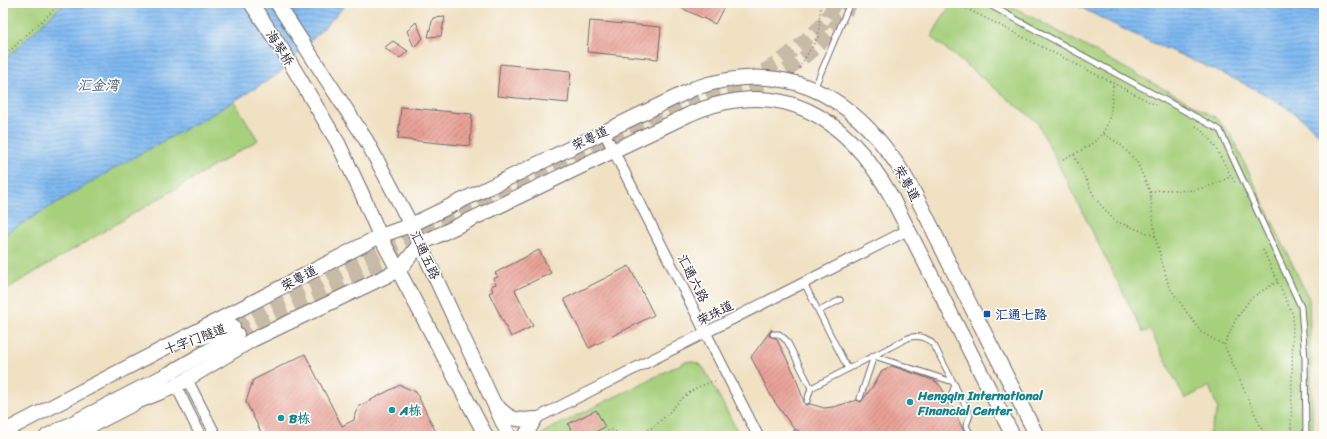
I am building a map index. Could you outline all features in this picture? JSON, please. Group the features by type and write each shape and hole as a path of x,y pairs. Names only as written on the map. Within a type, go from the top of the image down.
{"street":[{"name":"海琴桥","path":"251,3 309,93 338,143 380,236"},
{"name":"海琴桥","path":"277,3 327,82"},
{"name":"荣粤道","path":"4,431 380,236 411,225 681,94 725,80 772,78 788,81 814,90 832,99 858,119 881,142 900,169 1037,436"},
{"name":"汇通五路","path":"327,82 366,140 411,225 509,436"},
{"name":"荣粤道","path":"71,436 139,401 182,383 252,340 399,270 420,244 690,114 716,104 756,98 783,101 821,117 855,145 882,180 1010,433"},
{"name":"汇通六路","path":"604,132 758,436"},
{"name":"荣珠道","path":"535,418 908,230"},
{"path":"380,236 486,436"},
{"name":"十字门隧道","path":"47,436 170,373 235,330 156,353"},
{"path":"182,383 201,436"},
{"path":"182,383 216,436"},
{"path":"495,404 510,417 520,421 535,418"},
{"path":"474,436 475,414"},
{"path":"525,436 535,418"}],"lane":[{"path":"814,90 850,3"},
{"path":"986,3 1220,130 1301,306 1306,366 1306,436"},
{"path":"804,282 848,369"},
{"path":"819,311 840,300"},
{"path":"773,334 779,334 787,341 811,388 807,401"},
{"path":"811,388 912,337 926,338 935,347 970,415 964,425 972,436"},
{"path":"874,356 954,383"},
{"path":"860,398 874,356"},
{"path":"949,401 954,383"}],"path":[{"path":"3,57 61,3"},
{"path":"799,68 818,37 822,3"},
{"path":"956,3 1159,106"},
{"path":"1063,159 1074,155 1089,146 1104,134 1110,119 1113,83"},
{"path":"1192,123 1210,138 1235,183"},
{"path":"1104,134 1121,145 1137,162 1150,192 1155,236 1169,288 1201,332 1224,345 1265,436"},
{"path":"1074,155 1095,198 1115,221 1155,236"},
{"path":"1150,192 1163,189 1192,191 1212,186 1232,176"},
{"path":"1263,250 1293,315 1291,436"},
{"path":"1224,345 1236,319 1251,298 1278,281"},
{"path":"637,436 652,428 688,392 701,385 715,381"},
{"path":"602,436 606,431 613,430 619,435 627,436"}],"green space":[{"name":"汇金湾","path":"3,3 174,3 258,140 3,291"},
{"path":"951,3 1006,3 1215,117 1230,133 1309,299 1313,436 1208,436 1218,409 1209,386 1185,399 1150,330 1143,332 1037,122 931,37"},
{"path":"691,361 701,365 705,370 740,436 540,436 546,431 685,362"}],"water":[{"name":"汇金湾","path":"64,3 348,3 277,75 216,112 115,168 3,235 3,61"},
{"path":"1073,3 1324,3 1324,140 1310,126 1277,101 1220,72 1127,31"}],"building":[{"path":"671,3 726,3 715,24"},
{"path":"445,17 441,36 428,37 433,18"},
{"path":"590,21 661,27 658,59 587,52"},
{"path":"416,22 423,38 414,47 407,31"},
{"path":"393,41 408,51 400,58 384,48"},
{"path":"500,64 571,71 568,103 497,96"},
{"path":"401,107 472,114 470,146 398,139"},
{"path":"539,250 551,273 515,290 533,326 511,337 489,293 493,291 491,286 496,284 493,279 498,277 495,273"},
{"path":"629,266 654,315 589,348 564,299"},
{"path":"772,329 769,336 776,338 795,375 805,405 810,404 824,408 857,400 861,402 881,372 892,366 938,383 947,396 946,403 951,404 966,436 799,436 799,431 794,429 772,398 751,357"},
{"path":"305,354 342,426 354,420 359,406 400,385 416,392 435,430 433,436 263,436 246,402 253,380"},
{"path":"596,410 605,427 587,436 574,436 568,424"}],"tunnel":[{"path":"234,325 654,118 749,79 779,62 801,44 824,23 835,3"},
{"path":"731,101 766,83 798,62 813,50 827,36 850,5"},
{"path":"237,334 404,257"}],"place":[{"name":"汇通七路","path":"987,314"},
{"name":"Hengqin International Financial Center","path":"910,402"},
{"name":"A栋","path":"392,410"},
{"name":"B栋","path":"281,418"}]}
